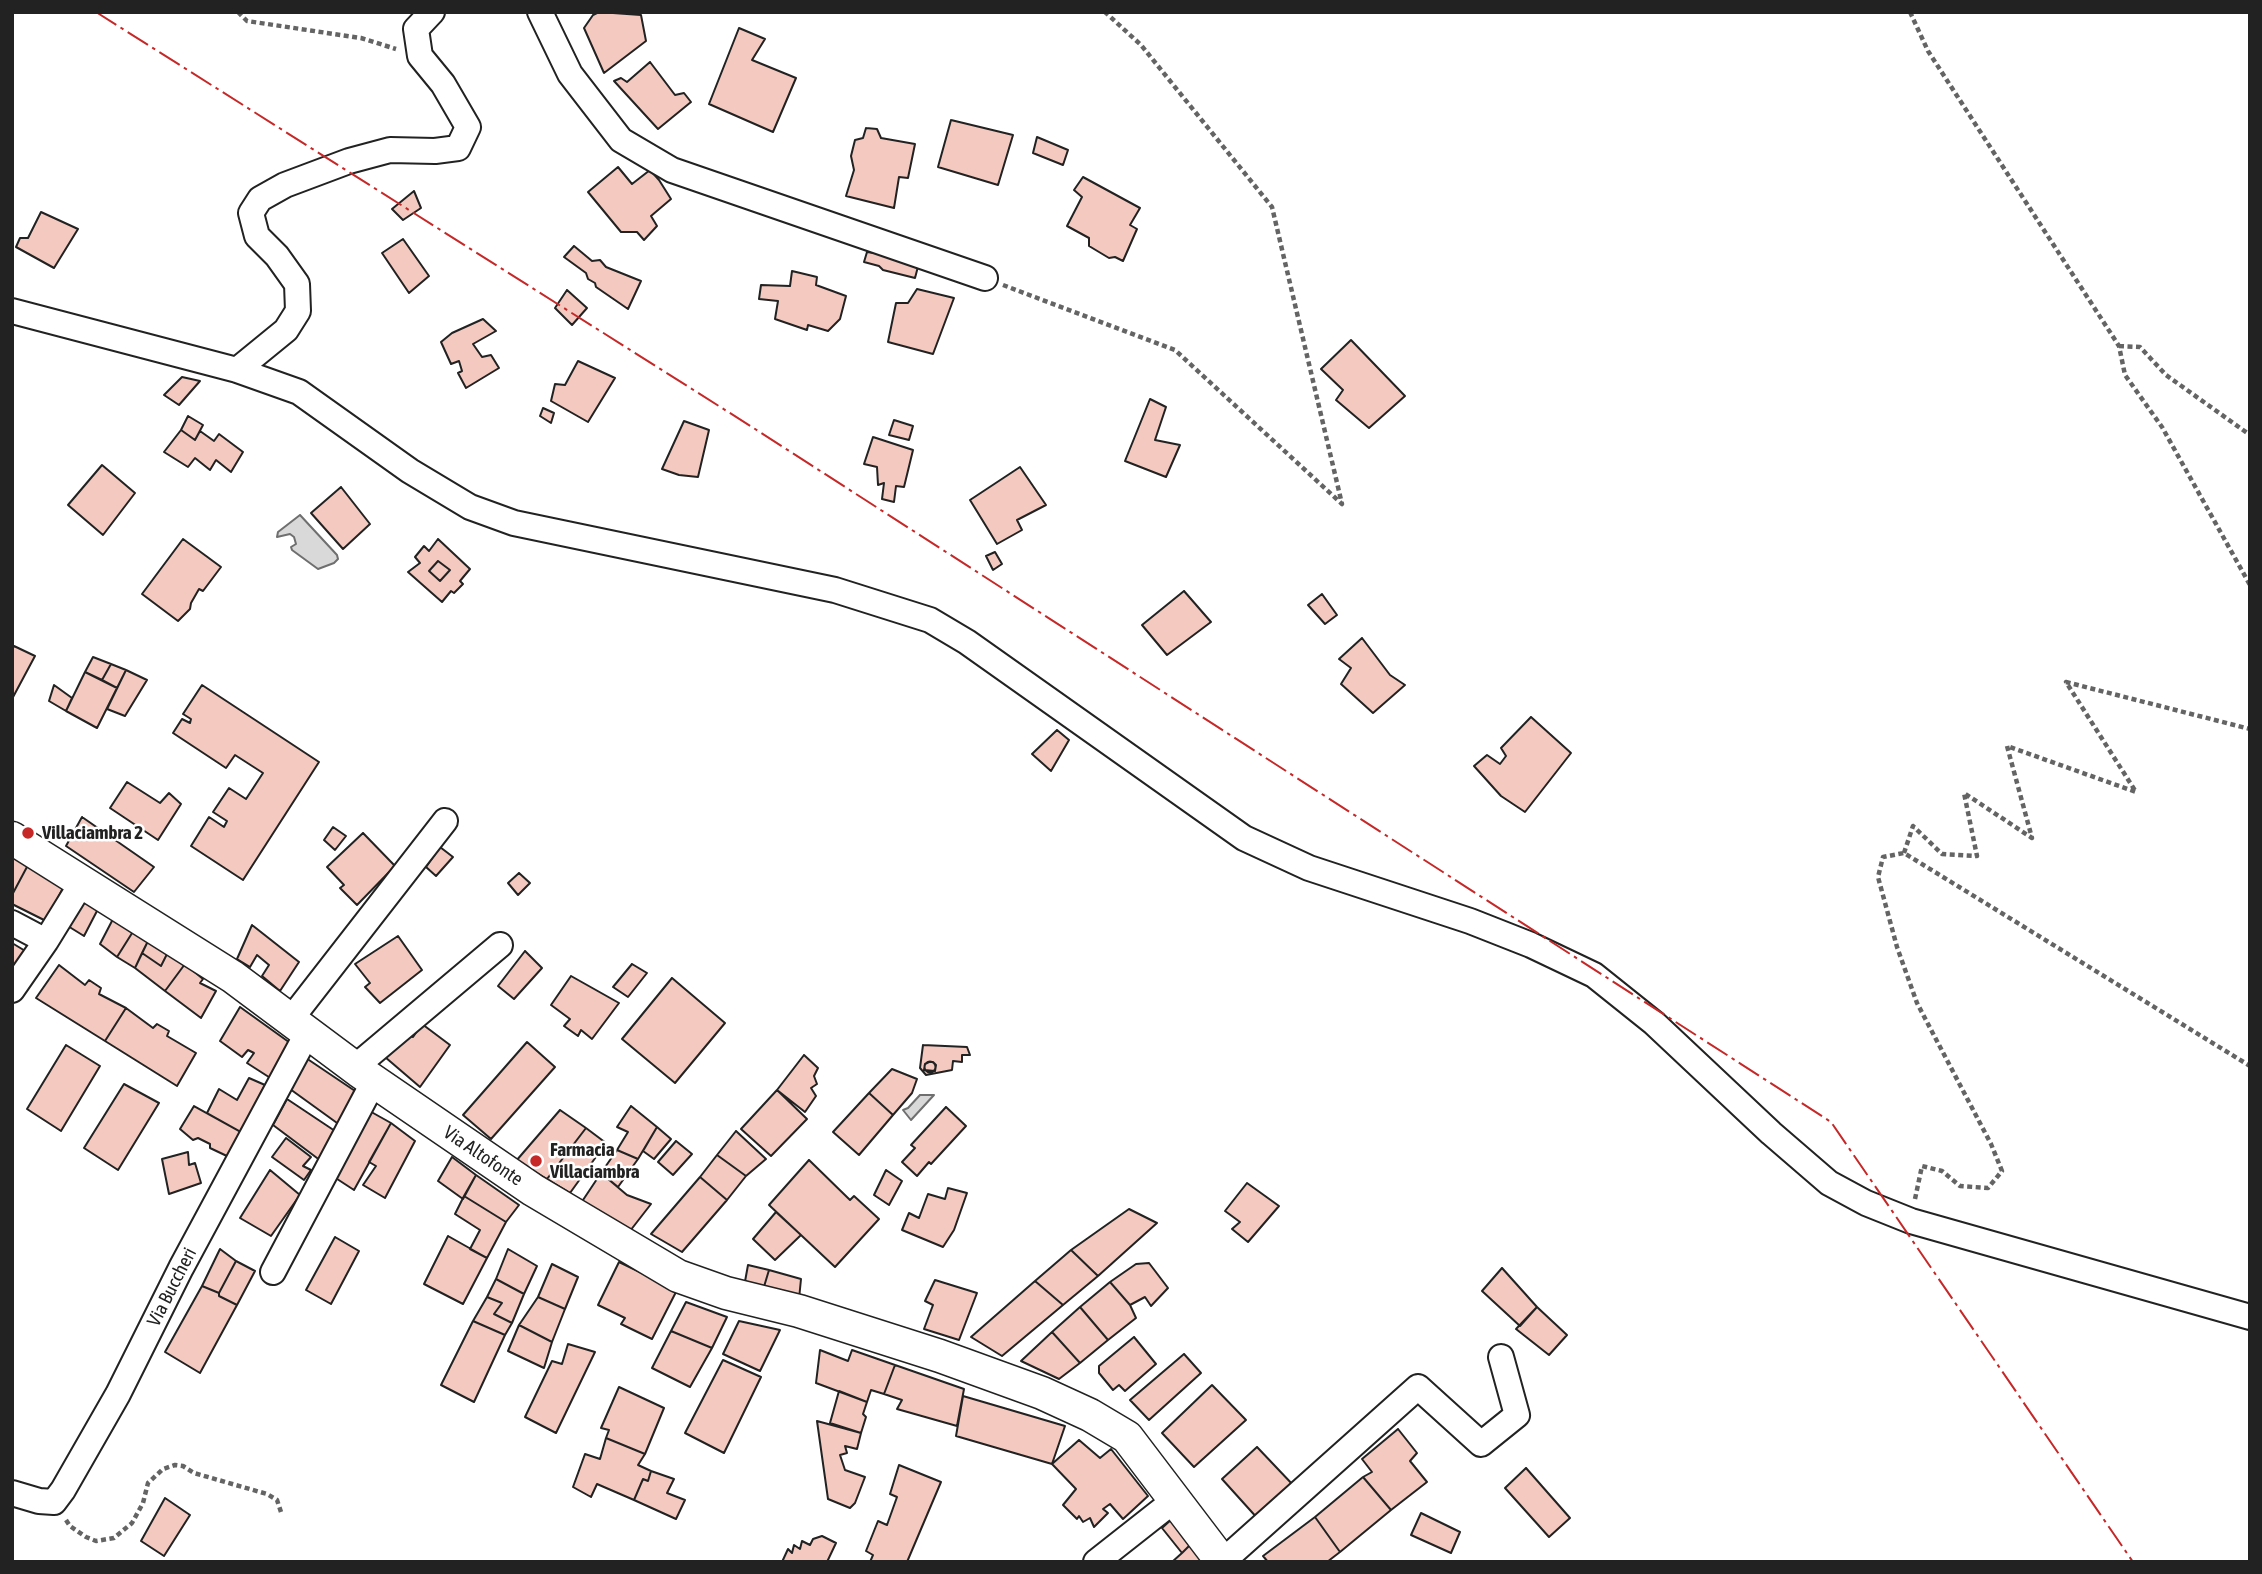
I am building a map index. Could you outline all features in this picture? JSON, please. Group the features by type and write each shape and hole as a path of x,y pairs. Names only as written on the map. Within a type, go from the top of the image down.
{"main road":[{"name":"Via Altofonte","path":"12,838 233,977 364,1074 533,1190 678,1276 726,1293 799,1311 1042,1392 1090,1415 1127,1437 1199,1528 1222,1562"}],"street":[{"path":"237,370 286,330 298,311 297,284 277,256 257,236 251,213 260,199 285,185 349,161 390,150 435,151 458,148 468,127 443,84 420,56 416,29 432,12"},
{"path":"540,12 570,74 621,140 672,170 985,278"},
{"path":"12,311 237,370 299,392 410,471 470,508 514,523 835,590 930,620 967,642 1244,838 1309,868 1531,944 1594,975 1654,1023 1771,1133 1829,1183 1866,1203 1911,1221 2250,1317"},
{"name":"Via Buccheri","path":"54,1502 118,1394 300,1025 445,821"},
{"path":"12,990 83,881"},
{"path":"12,923 46,941"},
{"path":"273,1272 364,1074 500,945"},
{"path":"1222,1562 1418,1387 1480,1444 1517,1415 1501,1357"},
{"path":"12,1493 38,1501 54,1502"},
{"path":"1096,1562 1176,1499"}],"path":[{"path":"238,12 247,21 360,38 420,56"},
{"path":"985,278 1175,350 1342,504 1272,207 1141,45 1105,12"},
{"path":"1910,12 1928,51 2119,346 2125,375 2162,427 2250,585"},
{"path":"2119,346 2140,347 2166,375 2250,435"},
{"path":"1904,853 1913,826 1942,854 1977,856 1964,793 2032,838 2007,746 2136,792 2066,682 2250,729"},
{"path":"1911,1221 1922,1166 1942,1171 1960,1186 1988,1188 2002,1171 1991,1144 1917,1003 1897,947 1878,877 1883,857 1904,853 2250,1066"},
{"path":"54,1502 70,1526 79,1533 96,1541 114,1538 132,1522 153,1477 163,1469 175,1465 267,1494 277,1500 281,1512"}],"shaded area":[{"path":"300,515 337,555 338,559 334,563 318,569 292,550 291,547 296,544 294,537 290,534 277,537 278,532"},
{"path":"920,1095 934,1095 911,1120 903,1110"}],"building":[{"path":"599,12 641,15 646,41 604,73 584,28 593,15"},
{"path":"739,28 765,39 752,60 796,78 773,132 709,104"},
{"path":"650,62 675,95 684,93 691,102 658,129 614,81 621,78 627,82"},
{"path":"951,120 1013,135 998,185 938,167"},
{"path":"866,128 877,129 881,138 915,144 908,178 899,177 894,208 846,196 854,170 851,156 855,140 863,138"},
{"path":"1037,137 1068,150 1063,165 1033,153"},
{"path":"618,167 632,184 650,170 671,199 651,216 657,226 644,240 637,232 621,232 588,192"},
{"path":"1083,177 1140,208 1130,225 1137,229 1123,261 1115,257 1109,258 1089,246 1089,238 1067,226 1082,197 1074,190"},
{"path":"414,191 421,208 403,220 392,209"},
{"path":"41,212 78,229 54,268 16,247 20,238 28,238"},
{"path":"403,239 429,276 409,293 382,253"},
{"path":"574,246 592,261 600,260 606,267 641,281 628,309 596,287 586,273 564,257"},
{"path":"867,252 920,259 915,278 864,262"},
{"path":"792,271 817,277 816,285 846,296 840,319 828,331 808,325 807,330 775,319 778,301 759,299 761,285 790,286"},
{"path":"917,289 954,298 933,354 888,342 896,303 908,303"},
{"path":"567,290 587,308 572,325 555,308"},
{"path":"483,319 496,331 473,344 482,357 491,355 499,368 466,388 458,373 462,371 459,361 451,364 441,342 452,333"},
{"path":"1351,340 1405,396 1369,428 1336,400 1343,390 1321,369"},
{"path":"578,361 615,378 588,422 551,401 555,384 565,385"},
{"path":"182,377 200,381 179,405 164,395"},
{"path":"1150,399 1166,407 1155,440 1180,445 1166,477 1125,461"},
{"path":"543,408 554,413 551,423 540,416"},
{"path":"188,416 203,425 195,440 181,430"},
{"path":"894,420 913,426 909,440 889,435"},
{"path":"684,421 709,430 698,477 679,475 662,469"},
{"path":"181,430 195,440 200,431 214,441 219,434 243,452 231,472 216,460 210,470 195,458 188,467 164,452"},
{"path":"873,437 913,450 904,487 896,486 894,502 882,499 884,483 878,485 877,467 864,464"},
{"path":"102,465 135,493 103,535 68,505"},
{"path":"1020,467 1046,505 1017,520 1022,530 997,544 970,500"},
{"path":"341,487 370,524 343,549 311,513"},
{"path":"183,539 221,567 203,591 199,589 190,609 178,621 142,594"},
{"path":"438,539 470,569 460,581 463,584 454,593 451,591 442,602 408,572 420,563 415,557 424,546 429,551","holes":["438,561 450,570 440,581 429,571"]},
{"path":"995,552 1002,564 993,570 986,556"},
{"path":"438,561 450,570 440,581 429,571"},
{"path":"1184,591 1211,622 1167,655 1142,625"},
{"path":"1322,594 1337,615 1325,624 1308,605"},
{"path":"1362,638 1390,675 1405,685 1373,713 1341,684 1351,668 1339,659"},
{"path":"14,646 35,656 12,699 12,650"},
{"path":"93,657 111,664 102,680 85,672"},
{"path":"111,664 126,670 117,688 102,680"},
{"path":"126,670 147,680 125,716 107,709"},
{"path":"85,672 117,688 97,728 66,711"},
{"path":"54,685 72,698 66,711 49,701"},
{"path":"202,685 319,762 243,880 191,846 209,817 224,827 227,821 213,812 229,788 246,799 263,773 235,755 226,768 173,733 182,719 190,723 191,719 183,714"},
{"path":"1531,717 1571,753 1525,812 1501,796 1474,766 1487,755 1500,764 1506,756 1501,748"},
{"path":"1057,730 1069,740 1051,771 1032,754"},
{"path":"127,782 160,803 169,793 181,804 158,840 110,808"},
{"path":"82,817 154,867 134,892 66,846"},
{"path":"333,827 346,836 335,850 324,840"},
{"path":"363,833 395,866 357,905 340,888 344,885 327,867"},
{"path":"440,847 453,857 436,876 426,867"},
{"path":"12,857 28,865 12,895"},
{"path":"28,865 64,886 46,921 12,904 12,895"},
{"path":"519,873 530,883 518,895 508,883"},
{"path":"77,899 98,909 84,936 63,923"},
{"path":"113,919 134,930 117,957 100,944"},
{"path":"252,925 299,962 280,991 262,976 269,965 257,955 250,967 237,959"},
{"path":"134,930 148,941 135,968 117,957"},
{"path":"398,936 422,970 380,1003 365,987 370,983 355,964"},
{"path":"148,941 168,952 161,966 142,953"},
{"path":"12,943 27,952 12,973"},
{"path":"525,951 542,968 514,999 498,986"},
{"path":"168,952 185,964 165,991 135,968 142,953 161,966"},
{"path":"185,964 203,979 200,983 216,991 201,1018 165,991"},
{"path":"632,964 647,973 628,997 613,987"},
{"path":"59,965 85,985 89,980 101,988 99,994 126,1008 105,1041 36,998"},
{"path":"571,976 619,1003 592,1039 581,1030 578,1036 564,1026 570,1019 551,1005"},
{"path":"672,978 725,1023 675,1083 622,1039"},
{"path":"240,1007 293,1045 275,1081 247,1063 254,1053 248,1050 242,1057 220,1041"},
{"path":"126,1008 153,1028 157,1024 169,1031 167,1036 196,1053 177,1086 105,1041"},
{"path":"422,1024 450,1045 420,1087 385,1057 409,1035 413,1037"},
{"path":"527,1042 555,1067 491,1139 463,1115"},
{"path":"66,1045 100,1066 61,1131 27,1109"},
{"path":"923,1045 967,1047 970,1055 962,1055 962,1062 953,1061 952,1070 926,1075 920,1068","holes":["933,1062 936,1065 935,1071 924,1070 925,1064"]},
{"path":"804,1055 818,1068 814,1076 817,1084 811,1088 816,1096 805,1112 777,1090"},
{"path":"306,1058 361,1095 344,1128 290,1089"},
{"path":"930,1061 936,1067 930,1073 924,1067"},
{"path":"892,1069 917,1079 912,1093 893,1115 869,1093"},
{"path":"249,1078 265,1085 241,1132 207,1113 219,1089 237,1100"},
{"path":"124,1084 159,1103 118,1170 84,1148"},
{"path":"777,1090 807,1119 771,1156 741,1129"},
{"path":"869,1093 893,1115 859,1155 833,1132"},
{"path":"287,1099 338,1133 321,1161 273,1125"},
{"path":"194,1106 241,1132 229,1157 210,1148 210,1144 198,1138 193,1140 180,1129"},
{"path":"631,1106 657,1127 638,1159 617,1150 628,1132 617,1127"},
{"path":"946,1107 966,1126 917,1176 902,1162 915,1148 911,1145"},
{"path":"366,1109 391,1123 354,1190 331,1175"},
{"path":"560,1110 586,1128 547,1179 516,1161"},
{"path":"391,1123 415,1141 385,1198 363,1185 376,1166 369,1162"},
{"path":"657,1127 671,1139 654,1159 643,1151"},
{"path":"586,1128 606,1143 570,1193 547,1179"},
{"path":"736,1131 766,1159 746,1176 717,1155"},
{"path":"286,1138 311,1157 303,1166 311,1170 304,1180 272,1157"},
{"path":"676,1141 692,1154 673,1175 658,1162"},
{"path":"617,1150 638,1159 618,1187 601,1173"},
{"path":"188,1152 189,1165 195,1163 201,1183 169,1194 162,1159"},
{"path":"717,1155 746,1176 727,1200 700,1177"},
{"path":"452,1157 476,1175 463,1199 438,1181"},
{"path":"809,1160 850,1200 854,1196 879,1219 835,1267 769,1205"},
{"path":"270,1170 300,1195 271,1236 240,1218"},
{"path":"886,1170 902,1181 889,1205 874,1195"},
{"path":"601,1173 627,1195 651,1204 630,1231 581,1203"},
{"path":"476,1175 519,1205 506,1222 464,1196"},
{"path":"700,1177 727,1200 682,1252 651,1234"},
{"path":"1247,1183 1279,1206 1248,1242 1232,1229 1240,1222 1225,1211"},
{"path":"948,1188 967,1193 954,1230 943,1247 902,1230 909,1213 919,1218 928,1194 945,1199"},
{"path":"464,1196 506,1222 487,1258 470,1249 480,1230 455,1214"},
{"path":"1129,1209 1157,1223 1098,1276 1071,1250"},
{"path":"776,1212 801,1235 775,1260 753,1239"},
{"path":"448,1236 487,1258 463,1304 424,1284"},
{"path":"335,1237 359,1251 331,1304 306,1290"},
{"path":"220,1249 236,1261 219,1293 202,1286"},
{"path":"508,1249 537,1266 524,1294 496,1279"},
{"path":"1071,1250 1098,1276 1063,1305 1035,1281"},
{"path":"236,1261 255,1271 237,1305 219,1296"},
{"path":"619,1262 677,1290 652,1339 621,1324 625,1318 598,1305"},
{"path":"1149,1263 1168,1288 1151,1306 1145,1297 1130,1305 1110,1282 1136,1264"},
{"path":"552,1264 578,1277 565,1309 538,1297"},
{"path":"748,1265 769,1270 763,1290 744,1287"},
{"path":"1502,1268 1537,1307 1520,1326 1482,1291"},
{"path":"769,1270 801,1279 799,1299 763,1290"},
{"path":"496,1279 524,1294 512,1323 494,1314 502,1303 487,1297"},
{"path":"935,1280 977,1293 959,1340 924,1329 933,1305 925,1301"},
{"path":"1035,1281 1063,1305 1002,1356 971,1337"},
{"path":"1110,1282 1130,1305 1136,1318 1108,1340 1080,1307"},
{"path":"202,1286 237,1305 200,1373 165,1352"},
{"path":"487,1297 502,1303 494,1314 512,1323 505,1335 473,1321"},
{"path":"538,1297 565,1309 552,1342 519,1325"},
{"path":"686,1302 727,1317 712,1348 671,1331"},
{"path":"1080,1307 1108,1340 1080,1363 1052,1332"},
{"path":"1537,1307 1567,1335 1549,1355 1516,1329"},
{"path":"473,1321 505,1335 474,1402 441,1385"},
{"path":"739,1321 780,1330 760,1371 723,1354"},
{"path":"519,1325 552,1342 544,1368 508,1351"},
{"path":"671,1331 712,1348 690,1387 652,1368"},
{"path":"1052,1332 1080,1363 1059,1379 1021,1361"},
{"path":"1134,1337 1156,1364 1125,1391 1119,1385 1113,1390 1099,1373 1099,1366"},
{"path":"568,1344 595,1352 556,1433 525,1417 552,1361 562,1364"},
{"path":"820,1350 848,1361 852,1350 895,1365 884,1394 871,1390 867,1402 816,1383"},
{"path":"1184,1354 1201,1373 1149,1420 1130,1400"},
{"path":"723,1360 761,1377 724,1453 685,1433"},
{"path":"895,1365 964,1389 957,1426 897,1409 902,1400 884,1394"},
{"path":"1212,1385 1246,1420 1194,1467 1162,1433"},
{"path":"619,1387 664,1408 645,1454 606,1438 609,1430 601,1428"},
{"path":"839,1391 867,1402 861,1433 830,1423"},
{"path":"963,1396 1065,1426 1052,1464 956,1436"},
{"path":"817,1421 861,1433 857,1449 845,1446 847,1453 840,1455 845,1470 865,1477 855,1503 850,1508 828,1499"},
{"path":"1398,1429 1417,1453 1410,1461 1427,1482 1391,1510 1363,1477 1372,1472 1362,1459"},
{"path":"606,1438 645,1454 638,1465 651,1471 648,1481 643,1479 634,1500 597,1484 591,1497 573,1487 585,1454 600,1459"},
{"path":"1079,1440 1100,1458 1111,1449 1148,1496 1123,1519 1110,1504 1103,1509 1108,1513 1094,1527 1090,1518 1083,1522 1063,1505 1076,1489 1052,1464"},
{"path":"1257,1447 1294,1486 1259,1520 1222,1479"},
{"path":"899,1465 941,1482 907,1562 870,1562 873,1555 866,1551 878,1521 887,1525 897,1497 890,1494"},
{"path":"1526,1468 1570,1518 1549,1537 1505,1488"},
{"path":"651,1471 674,1479 667,1493 685,1500 676,1519 634,1500 643,1479 648,1481"},
{"path":"1363,1477 1391,1510 1340,1552 1315,1517"},
{"path":"165,1498 190,1515 164,1556 141,1541"},
{"path":"1421,1513 1460,1532 1451,1553 1411,1535"},
{"path":"1315,1517 1340,1552 1327,1562 1268,1562 1263,1556"},
{"path":"1173,1518 1191,1544 1182,1553 1162,1528"},
{"path":"822,1536 836,1543 827,1562 782,1562 788,1549 792,1553 794,1545 800,1549 802,1541 810,1545 813,1539"},
{"path":"1191,1544 1206,1562 1172,1562 1182,1553"}],"power":[{"path":"96,12 752,427 1831,1122 2133,1562"}],"place":[{"name":"Villaciambra 2","path":"28,833"},
{"name":"Farmacia Villaciambra","path":"536,1161"}]}
